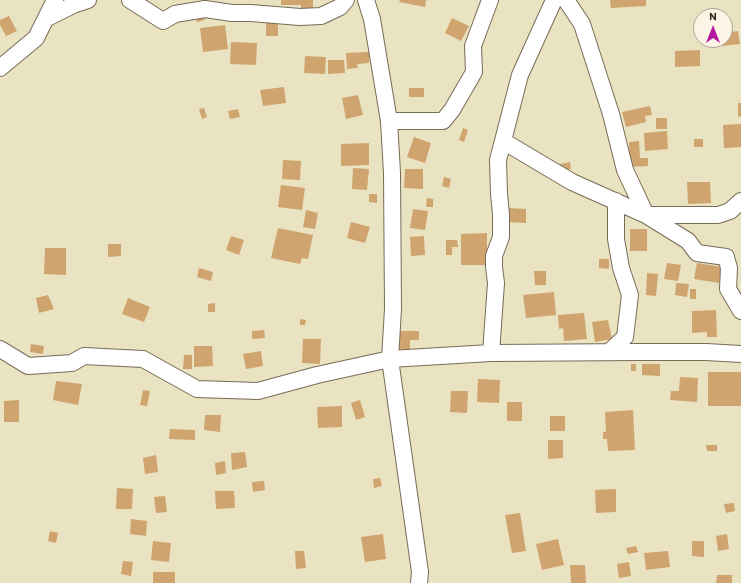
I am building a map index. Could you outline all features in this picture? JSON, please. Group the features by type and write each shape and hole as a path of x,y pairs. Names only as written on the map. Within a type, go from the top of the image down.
{"street":[{"path":"0,68 36,38 55,0"},
{"path":"47,18 73,5 88,0"},
{"path":"130,0 163,21 175,14 205,9 232,13 300,17 321,16 340,7 346,0"},
{"path":"366,0 372,19 389,121 392,173 393,302 390,359 420,572 419,583"},
{"path":"389,121 444,121 474,72 473,46 490,0"},
{"path":"491,353 496,283 494,256 501,237 498,160 520,75 554,0"},
{"path":"566,0 582,24 611,114 625,170 646,215"},
{"path":"503,141 572,182 646,215 688,241 697,253 726,257 729,268 728,289 741,311"},
{"path":"609,352 625,337 630,295 621,268 616,239 616,201"},
{"path":"646,215 718,215 730,211 741,201"},
{"path":"0,349 28,366 72,362 84,356 143,359 197,388 258,392 317,375 390,359 491,353 706,352 741,354"}],"building":[{"path":"281,0 313,0 313,14 301,14 301,5 281,5"},
{"path":"400,0 426,0 425,7 399,2"},
{"path":"610,0 646,0 646,6 611,8"},
{"path":"204,12 205,20 197,22 195,13"},
{"path":"9,16 17,31 6,36 0,25 0,20"},
{"path":"452,18 469,26 461,41 445,33"},
{"path":"266,20 278,20 278,36 266,36"},
{"path":"225,25 228,49 203,52 200,28"},
{"path":"738,31 740,44 733,45 733,32"},
{"path":"231,42 257,43 256,65 230,64"},
{"path":"700,50 700,66 675,67 675,51"},
{"path":"369,52 369,63 357,64 358,68 347,69 346,53"},
{"path":"305,56 326,57 325,74 304,73"},
{"path":"328,60 344,60 345,73 328,74"},
{"path":"284,87 286,103 263,106 260,90"},
{"path":"409,88 424,88 424,97 409,97"},
{"path":"358,95 363,115 346,119 342,98"},
{"path":"738,103 741,103 741,117 738,116"},
{"path":"650,106 652,115 645,116 646,122 626,127 622,112"},
{"path":"204,108 207,117 202,119 199,109"},
{"path":"238,109 240,117 230,119 228,111"},
{"path":"656,118 667,118 667,129 656,129"},
{"path":"741,124 741,147 724,148 723,125"},
{"path":"463,128 468,130 464,142 459,140"},
{"path":"667,131 668,149 645,151 644,133"},
{"path":"414,137 431,143 425,163 407,157"},
{"path":"694,139 703,139 703,147 694,147"},
{"path":"639,141 640,158 648,158 648,166 630,167 629,142"},
{"path":"369,143 369,165 341,166 341,144"},
{"path":"283,160 301,161 300,180 282,179"},
{"path":"570,162 571,169 561,171 560,164"},
{"path":"353,168 369,169 367,190 352,189"},
{"path":"405,169 423,169 423,189 404,188"},
{"path":"444,177 451,179 449,188 442,186"},
{"path":"687,182 710,182 711,203 688,204"},
{"path":"281,185 305,188 302,210 278,207"},
{"path":"369,194 377,194 377,203 369,202"},
{"path":"427,198 433,199 433,207 426,207"},
{"path":"507,208 526,209 526,223 506,222"},
{"path":"413,209 428,211 425,230 410,228"},
{"path":"306,210 318,213 315,229 303,227"},
{"path":"351,222 370,227 365,243 347,238"},
{"path":"278,228 313,235 308,259 302,258 300,264 271,258"},
{"path":"630,229 647,229 647,251 630,251"},
{"path":"487,233 487,265 461,265 461,234"},
{"path":"231,236 244,240 239,255 226,250"},
{"path":"424,236 425,255 411,256 410,237"},
{"path":"446,240 457,240 458,247 452,247 452,255 446,255"},
{"path":"108,244 121,244 121,256 108,257"},
{"path":"45,248 66,248 66,275 44,274"},
{"path":"599,259 609,259 609,269 599,268"},
{"path":"667,263 681,265 678,281 664,279"},
{"path":"697,263 722,267 719,283 694,279"},
{"path":"199,268 213,272 211,281 197,277"},
{"path":"534,271 546,271 546,285 535,285"},
{"path":"647,273 658,274 656,296 646,295"},
{"path":"676,283 689,284 687,297 675,295"},
{"path":"690,289 696,289 696,299 690,299"},
{"path":"554,292 556,315 526,318 523,295"},
{"path":"48,295 54,309 39,313 36,298"},
{"path":"128,298 150,307 144,322 122,314"},
{"path":"215,303 215,312 208,312 208,304"},
{"path":"716,310 717,337 707,337 707,332 692,333 692,311"},
{"path":"584,313 587,339 564,341 563,328 559,329 558,315"},
{"path":"300,319 306,320 305,325 300,325"},
{"path":"608,320 612,339 595,342 592,322"},
{"path":"264,330 265,338 252,339 252,331"},
{"path":"399,331 419,331 419,340 410,340 410,349 399,349"},
{"path":"303,339 321,339 320,364 302,363"},
{"path":"31,344 44,346 43,354 30,352"},
{"path":"194,346 212,346 213,366 194,367"},
{"path":"261,351 263,366 246,369 243,354"},
{"path":"184,355 192,355 192,369 183,369"},
{"path":"631,364 636,364 636,371 631,371"},
{"path":"642,364 660,364 660,376 642,375"},
{"path":"708,372 741,372 741,406 708,406"},
{"path":"680,377 698,378 697,402 670,400 671,391 679,391"},
{"path":"478,379 500,380 499,403 477,402"},
{"path":"56,381 82,384 78,405 53,400"},
{"path":"143,390 150,391 147,406 140,405"},
{"path":"451,391 468,391 467,413 450,412"},
{"path":"19,400 19,422 4,422 4,401"},
{"path":"360,400 365,417 356,420 351,403"},
{"path":"507,402 522,402 522,421 507,421"},
{"path":"342,406 342,427 318,428 317,407"},
{"path":"633,410 635,450 608,451 607,439 603,439 603,432 606,432 605,412"},
{"path":"205,415 221,415 220,432 204,430"},
{"path":"550,416 565,416 565,431 550,431"},
{"path":"170,429 195,430 195,440 169,439"},
{"path":"548,440 563,440 563,458 548,459"},
{"path":"706,445 717,445 717,451 707,451"},
{"path":"245,452 247,467 232,470 231,453"},
{"path":"156,455 158,472 145,474 143,458"},
{"path":"225,461 226,473 216,475 215,463"},
{"path":"380,478 382,486 374,488 373,479"},
{"path":"264,481 265,490 253,492 252,482"},
{"path":"117,488 133,489 132,509 116,509"},
{"path":"616,489 616,512 596,513 595,490"},
{"path":"215,491 234,491 235,508 216,509"},
{"path":"165,496 167,512 156,513 154,497"},
{"path":"734,503 735,511 726,513 724,504"},
{"path":"520,513 526,551 512,553 505,515"},
{"path":"131,519 147,521 146,536 130,534"},
{"path":"50,531 58,533 56,543 48,541"},
{"path":"383,534 386,559 365,562 361,537"},
{"path":"727,534 729,549 718,551 716,536"},
{"path":"558,539 564,565 542,570 536,544"},
{"path":"153,541 171,543 169,562 151,560"},
{"path":"692,541 704,541 704,557 692,556"},
{"path":"636,546 638,552 628,554 626,548"},
{"path":"295,551 304,551 306,568 296,569"},
{"path":"668,551 670,567 646,570 644,553"},
{"path":"123,561 133,562 131,576 121,574"},
{"path":"629,562 631,576 619,578 617,564"},
{"path":"570,565 585,565 586,583 571,583"},
{"path":"153,572 175,572 175,583 153,583"},
{"path":"717,575 732,575 732,583 716,583"}]}
